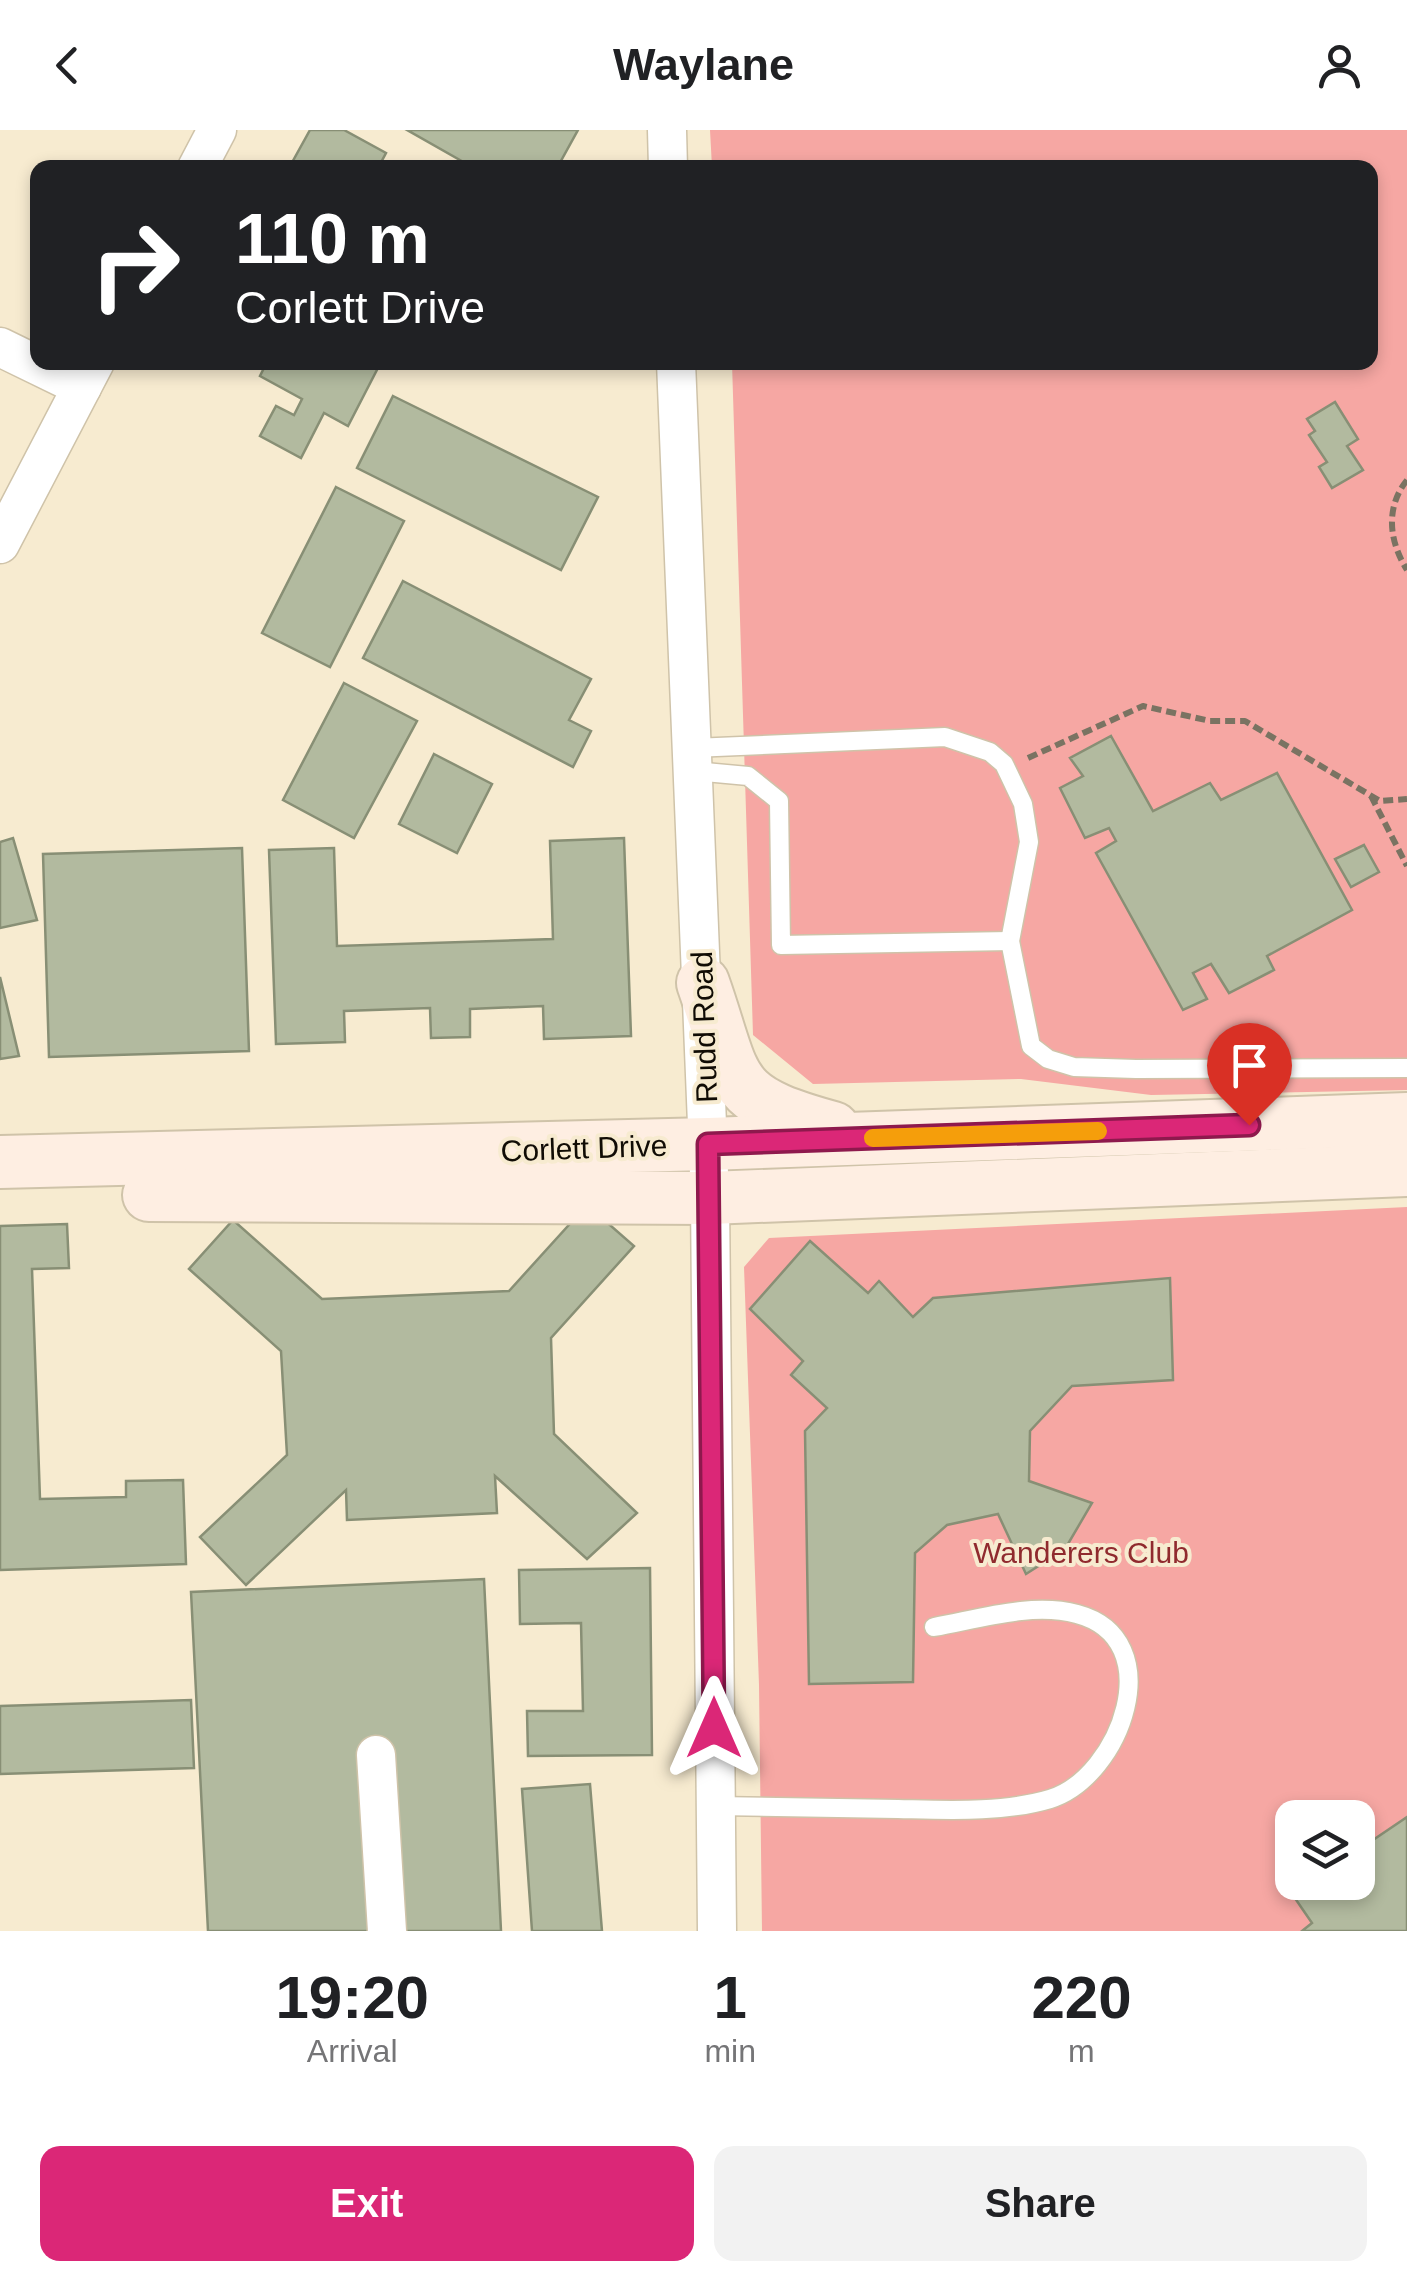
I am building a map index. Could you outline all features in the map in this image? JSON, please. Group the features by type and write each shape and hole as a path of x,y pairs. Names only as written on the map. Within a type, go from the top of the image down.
{"main road":[{"path":"703,983 735,1079 748,1094 789,1116 894,1138"},
{"name":"Corlett Drive","path":"0,1162 708,1144 1407,1120"},
{"name":"Corlett Drive","path":"0,1196 710,1198 1407,1170"}],"street":[{"path":"201,160 217,130"},
{"path":"667,130 668,160"},
{"path":"0,346 30,356"},
{"name":"Rudd Road","path":"676,370 710,1198 717,1931"},
{"path":"0,544 88,375"},
{"path":"376,1755 387,1931"}],"lane":[{"path":"693,759 945,737 990,752 1006,768 1024,804 1030,842 1010,942 1032,1046 1048,1060 1074,1068 1136,1070 1407,1068"},
{"path":"693,759 748,776 770,789 779,800 781,944 1010,942"},
{"path":"715,1806 972,1808 1051,1798 1089,1776 1113,1738 1128,1686 1123,1644 1111,1632 1079,1614 1044,1609 934,1627"}],"path":[{"path":"1407,480 1393,508 1390,530 1407,570"},
{"path":"1006,768 1143,706 1210,721 1244,721 1371,796 1380,800 1407,799"},
{"path":"1371,796 1407,866"}],"green space":[{"path":"710,130 1407,130 1407,1090 1151,1095 1021,1079 813,1084 753,1035 732,370 1378,370 1378,160 712,160"},
{"name":"Wanderers Club","path":"1407,1207 1407,1931 762,1931 759,1685 744,1267 769,1238"}],"building":[{"path":"310,130 344,130 386,153 382,160 293,160"},
{"path":"407,130 578,130 561,160 460,160"},
{"path":"263,370 377,370 348,426 324,413 301,458 260,436 276,406 294,415 302,399 260,376"},
{"path":"393,396 598,497 561,570 357,468"},
{"path":"1335,402 1358,439 1347,446 1363,470 1332,488 1319,467 1327,462 1309,435 1315,431 1307,419"},
{"path":"336,487 404,521 330,667 262,633"},
{"path":"403,581 591,679 569,720 591,731 573,767 363,658"},
{"path":"344,683 417,721 354,838 283,800"},
{"path":"1111,736 1153,811 1210,783 1221,800 1277,773 1352,910 1267,956 1274,970 1229,993 1211,964 1193,973 1207,999 1183,1010 1096,853 1116,841 1109,828 1085,838 1060,788 1083,776 1070,758"},
{"path":"434,754 492,784 457,853 399,824"},
{"path":"13,838 37,920 0,928 0,842"},
{"path":"624,838 631,1036 544,1039 543,1006 470,1009 470,1037 431,1038 430,1008 344,1011 345,1042 276,1044 269,850 334,848 337,946 553,939 550,841"},
{"path":"1364,845 1379,872 1351,887 1335,859"},
{"path":"242,848 249,1051 49,1057 43,854"},
{"path":"0,977 19,1056 0,1059"},
{"path":"587,1205 634,1246 551,1338 554,1434 637,1513 587,1559 495,1476 497,1513 347,1520 346,1490 246,1585 200,1537 287,1455 281,1351 189,1269 233,1220 322,1299 509,1291"},
{"path":"67,1224 69,1268 32,1269 40,1499 126,1497 126,1481 183,1480 186,1564 0,1570 0,1226"},
{"path":"810,1241 868,1293 879,1281 913,1317 933,1298 1170,1278 1173,1380 1072,1386 1030,1431 1029,1481 1092,1503 1065,1549 1026,1574 998,1514 947,1525 915,1553 913,1682 809,1684 805,1431 827,1408 791,1375 803,1361 750,1309"},
{"path":"650,1568 652,1755 528,1756 527,1711 583,1711 581,1623 520,1624 519,1570"},
{"path":"484,1579 501,1931 208,1931 191,1592"},
{"path":"191,1700 194,1768 0,1774 0,1706"},
{"path":"590,1784 602,1931 532,1931 522,1789"},
{"path":"1407,1817 1407,1931 1302,1931 1312,1923 1296,1900 1375,1900 1375,1839"}],"slow traffic":[{"path":"873,1138 1098,1131"}],"route":[{"path":"714,1728 708,1144 1249,1125"}]}
